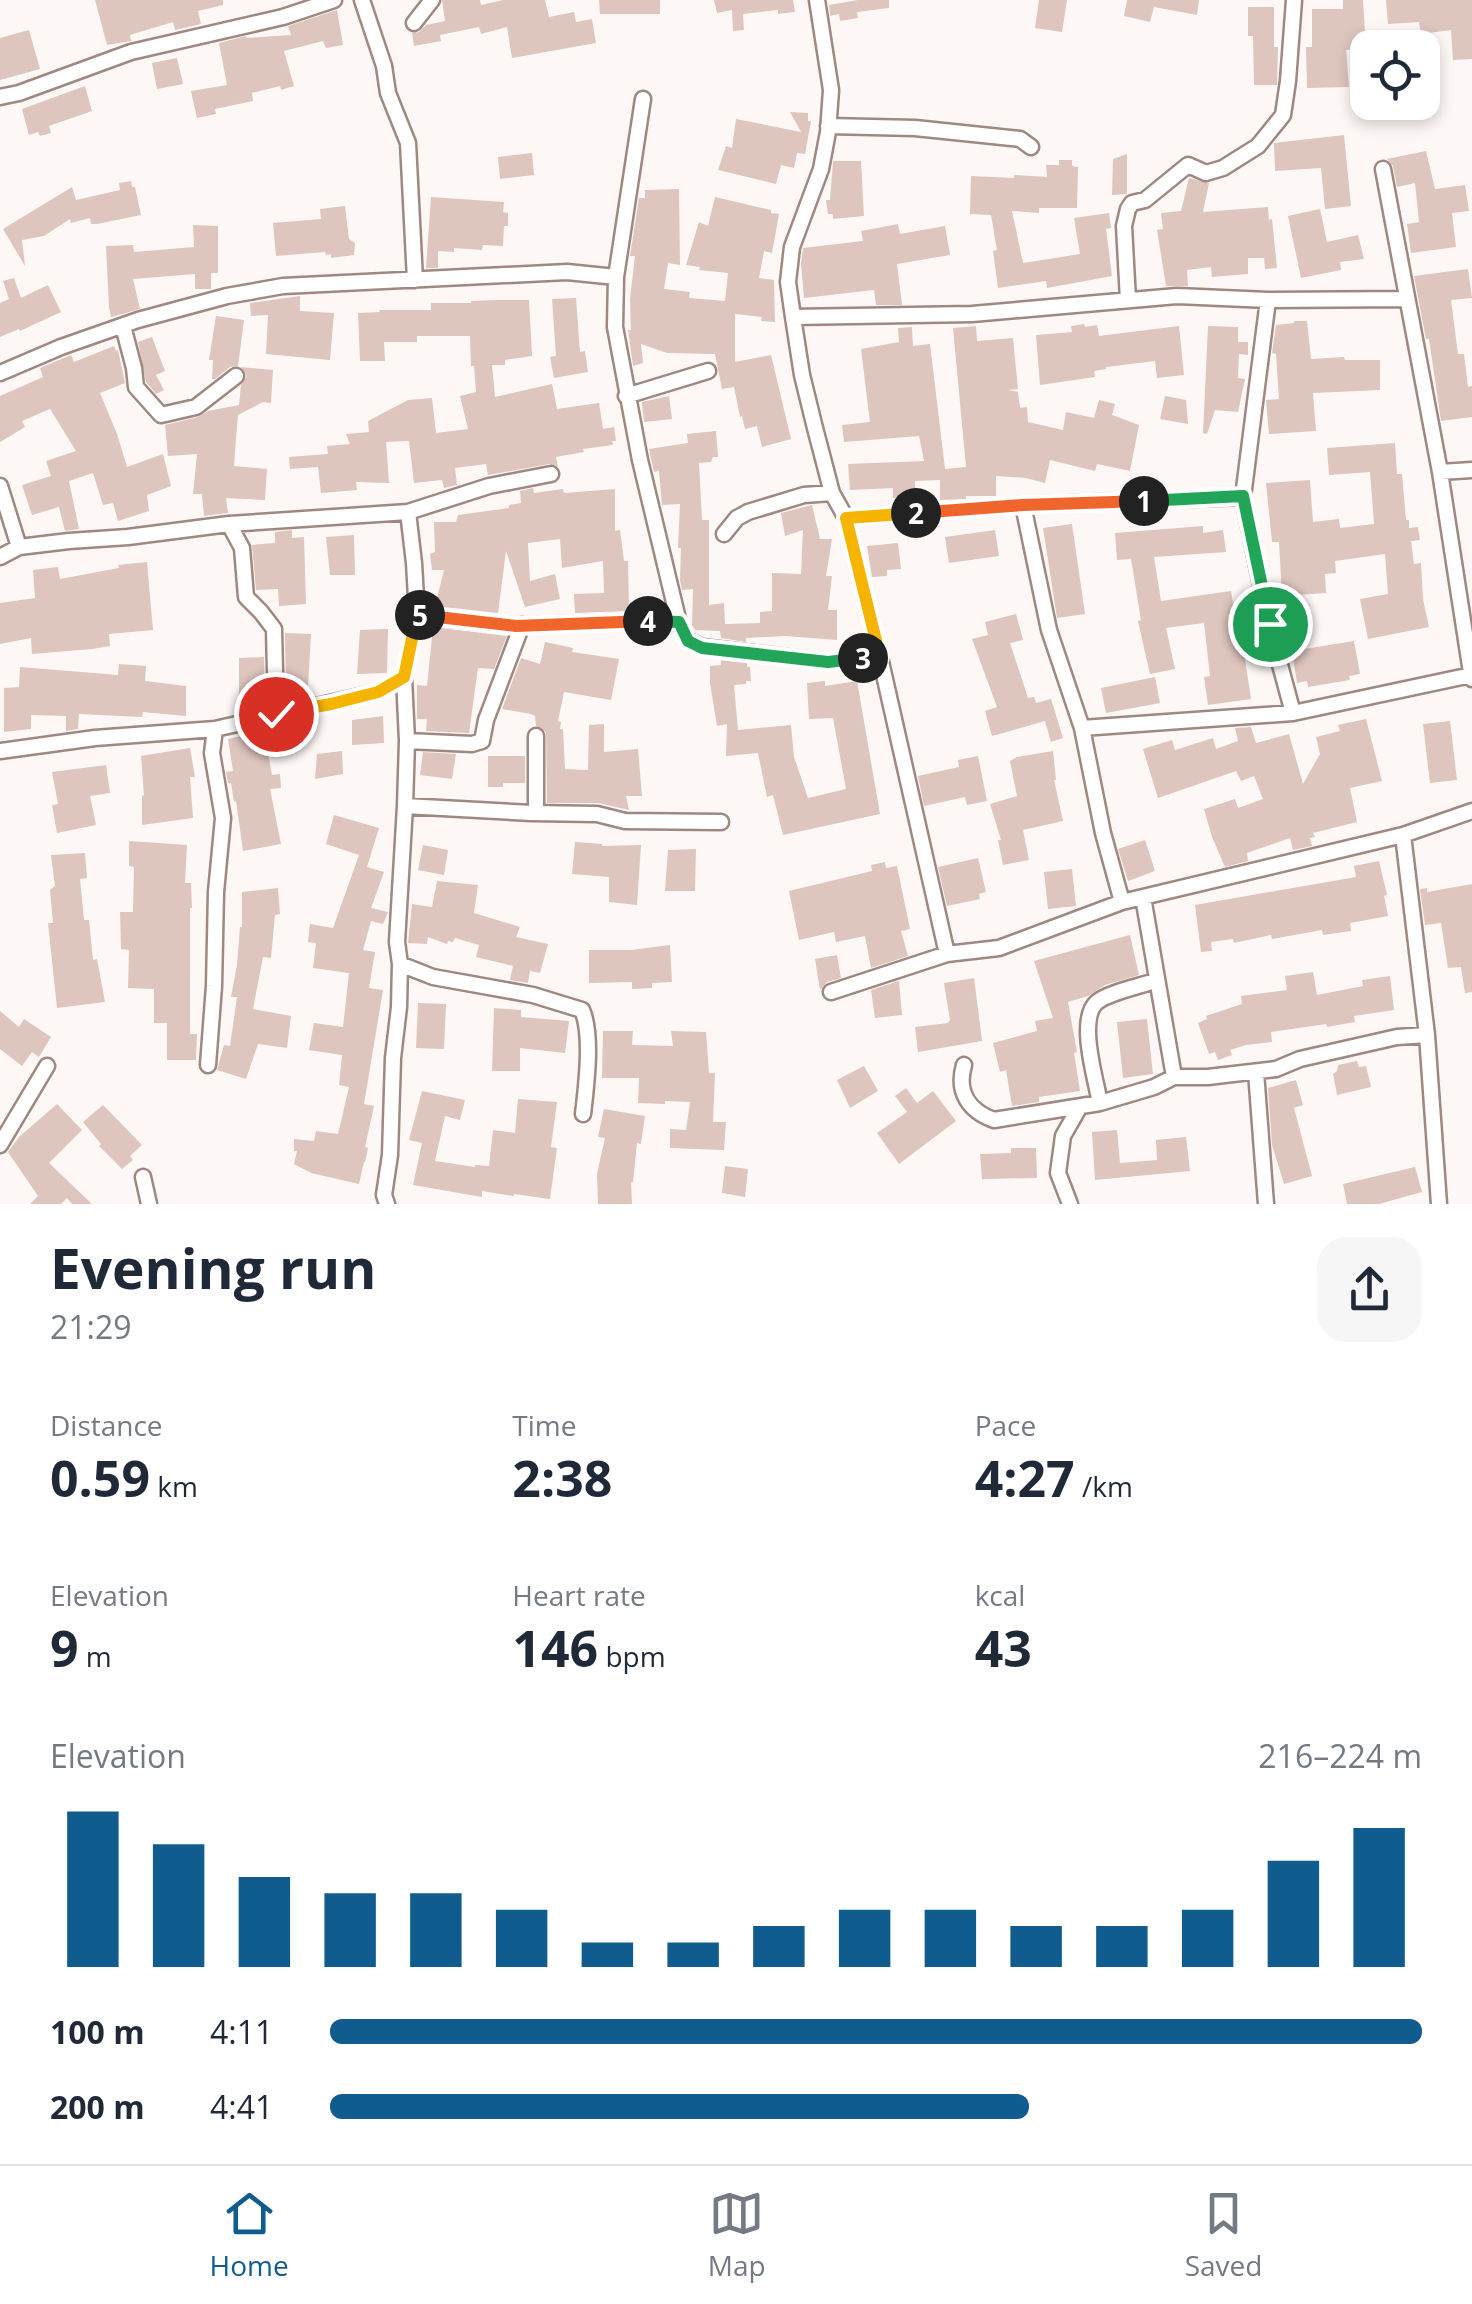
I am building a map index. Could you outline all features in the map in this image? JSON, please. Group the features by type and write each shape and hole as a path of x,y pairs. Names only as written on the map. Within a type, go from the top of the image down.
{"street":[{"path":"0,97 19,94 131,52 283,17 334,0"},
{"path":"362,0 384,66 388,92 408,143 415,280"},
{"path":"414,23 432,0"},
{"path":"817,0 831,90 820,168 792,247 788,282 792,317 802,375 832,492 846,518 880,657 947,954"},
{"path":"1128,300 1124,226 1132,203 1145,200 1188,165 1206,173 1223,168 1258,146 1283,115 1294,0"},
{"path":"643,99 616,276 615,328 626,396 679,622 688,641 702,648 828,662 880,657"},
{"path":"828,126 932,130 1020,139 1031,147"},
{"path":"1082,728 1293,714 1472,677 1440,472 1383,169"},
{"path":"0,373 123,326 228,296 283,286 568,272 616,276"},
{"path":"792,317 972,314 1176,296 1268,300 1407,298"},
{"path":"1268,300 1243,496 1293,714"},
{"path":"123,326 136,387 161,415 196,408 236,376"},
{"path":"626,396 708,372"},
{"path":"1440,472 1472,470"},
{"path":"0,557 19,546 229,524 408,512 489,486 551,474"},
{"path":"0,486 19,546"},
{"path":"724,534 737,518 748,512 804,495 832,492"},
{"path":"846,518 1023,505 1243,496"},
{"path":"1023,505 1050,630 1082,728 1122,902"},
{"path":"388,1204 384,1195 399,1007 397,942 407,741 404,677 417,615 408,512"},
{"path":"229,524 242,548 246,597 274,629 276,714"},
{"path":"417,615 522,626 679,622"},
{"path":"407,741 482,741 486,720 522,626"},
{"path":"0,751 95,738 214,729 378,692 404,677"},
{"path":"208,1066 223,818 212,753 214,729"},
{"path":"536,736 536,812"},
{"path":"405,806 720,822"},
{"path":"831,992 947,954 999,948 1122,902 1403,835 1472,811"},
{"path":"1403,835 1427,1035 1439,1204"},
{"path":"1144,897 1174,1077"},
{"path":"400,964 433,978 533,996 582,1010 586,1018 584,1114"},
{"path":"1100,1103 1088,1029 1091,1010 1098,1000 1158,980"},
{"path":"964,1065 960,1079 963,1092 978,1114 994,1120 1100,1103 1174,1077 1276,1069 1300,1059 1397,1037 1427,1035"},
{"path":"0,1145 47,1066"},
{"path":"1256,1072 1266,1204"},
{"path":"1070,1204 1058,1173 1063,1136 1079,1108"},
{"path":"143,1177 148,1204"}],"building":[{"path":"95,0 223,0 223,5 198,11 201,24 175,30 173,22 130,35 131,41 107,45"},
{"path":"442,0 480,0 481,5 503,0 545,0 549,17 574,12 576,22 592,19 596,43 512,58 507,27 481,34 479,27 440,35 441,41 414,46 412,33 445,21"},
{"path":"599,0 660,0 660,14 600,14"},
{"path":"714,0 793,0 795,12 743,14 744,30 733,31 732,10 717,13"},
{"path":"889,0 889,8 857,12 858,18 840,21 839,14 830,16 829,5"},
{"path":"1039,0 1067,0 1062,32 1035,28"},
{"path":"1127,0 1199,0 1197,15 1154,7 1150,22 1124,16"},
{"path":"1343,0 1363,0 1365,30 1350,30 1350,50 1346,50 1349,87 1307,88 1306,47 1312,47 1312,9 1343,9"},
{"path":"1386,0 1472,0 1472,59 1453,60 1451,30 1420,30 1419,22 1388,24"},
{"path":"1248,7 1274,7 1277,85 1254,85"},
{"path":"337,10 343,45 326,48 323,41 284,51 294,86 252,93 253,101 215,109 216,114 197,118 191,91 227,85 219,43 246,36 291,35 288,26"},
{"path":"29,30 40,69 0,80 0,38"},
{"path":"177,58 183,84 157,89 152,63"},
{"path":"85,86 92,111 49,126 51,133 29,135 22,109"},
{"path":"790,112 808,113 811,121 805,154 797,153 794,168 781,165 776,184 718,170 726,146 732,148 736,119 801,132"},
{"path":"1344,135 1351,206 1325,209 1321,168 1275,171 1274,143"},
{"path":"1426,151 1435,189 1465,185 1469,211 1452,213 1456,247 1411,253 1407,224 1419,222 1415,183 1397,187 1393,166 1387,159"},
{"path":"532,153 534,175 500,179 498,157"},
{"path":"1127,154 1127,194 1112,195 1113,159"},
{"path":"1059,160 1072,160 1072,166 1078,167 1077,208 1039,208 1039,213 1012,211 1023,263 1080,254 1074,218 1109,213 1111,228 1106,229 1112,276 1047,288 1046,281 998,288 991,215 970,214 971,176 1047,177 1046,165 1059,165"},
{"path":"833,161 861,161 864,216 833,219 833,214 828,214 826,200 830,200"},
{"path":"1189,178 1209,183 1203,212 1268,207 1277,268 1265,269 1264,258 1248,258 1248,274 1212,277 1211,267 1187,270 1188,286 1166,286 1157,230 1163,229 1161,213 1181,211"},
{"path":"131,181 141,215 97,224 91,224 90,218 71,223 70,219 44,236 22,240 25,266 3,229 72,187 76,200 120,190 119,183"},
{"path":"679,189 680,265 668,263 664,289 690,292 689,298 725,301 728,273 686,265 699,222 708,226 715,197 779,214 772,253 764,251 759,278 774,280 775,322 735,314 735,362 771,355 791,439 762,447 757,426 745,429 734,387 722,389 715,354 667,353 641,344 643,363 633,366 628,330 635,256 630,256 639,198 645,198 645,190"},
{"path":"431,197 504,202 508,226 504,226 503,246 438,251 438,268 426,268"},
{"path":"345,206 349,239 355,243 354,255 331,258 325,252 276,256 273,223 321,219 320,209"},
{"path":"1320,209 1327,242 1358,235 1364,259 1340,262 1341,270 1301,278 1288,216"},
{"path":"898,224 900,234 945,226 950,255 897,264 902,305 876,305 874,290 804,298 803,248 863,241 861,231"},
{"path":"193,225 218,226 218,273 211,273 211,289 195,289 195,274 133,279 140,309 111,317 106,246 133,245 134,252 194,247"},
{"path":"1468,269 1472,298 1451,300 1458,354 1464,354 1468,387 1472,386 1472,417 1441,421 1429,339 1414,276"},
{"path":"14,278 21,298 48,285 61,312 0,337 0,303 9,299 3,281"},
{"path":"300,296 300,311 334,313 330,360 266,354 268,315 251,316 250,303"},
{"path":"576,298 580,352 585,351 588,372 554,378 550,357 556,356 552,299"},
{"path":"529,300 532,356 492,365 495,397 552,384 557,409 599,403 603,429 614,427 613,445 556,457 558,466 549,464 488,475 486,464 455,468 457,485 444,488 442,480 414,483 409,441 386,442 389,483 356,482 357,490 321,493 318,467 290,469 289,457 328,454 327,446 350,444 346,434 369,432 368,421 408,400 432,398 436,433 468,429 460,396 476,392 470,336 417,336 417,342 384,342 385,361 360,361 358,313 431,310 431,303"},
{"path":"216,316 244,320 238,366 212,379 213,360 209,360"},
{"path":"1307,321 1311,359 1380,360 1380,390 1313,393 1316,431 1269,434 1266,400 1279,399 1276,354 1272,353 1276,325"},
{"path":"1097,325 1099,336 1179,326 1184,375 1157,378 1155,361 1106,367 1094,371 1095,377 1040,385 1036,335 1072,332 1071,326"},
{"path":"976,326 977,341 1013,338 1018,389 1008,390 1018,392 1020,408 1027,407 1028,422 1063,430 1066,412 1094,418 1099,400 1115,404 1112,415 1139,425 1130,471 1097,464 1095,471 1050,460 1045,483 996,476 996,496 966,499 940,500 940,480 915,481 915,497 893,498 893,488 850,490 848,464 924,461 919,436 844,442 842,425 870,422 861,349 899,342 898,328 912,327 913,346 930,344 945,469 966,467 953,328"},
{"path":"1208,326 1238,327 1238,342 1248,342 1248,355 1239,354 1238,378 1245,379 1238,412 1215,410 1207,434 1203,433"},
{"path":"152,337 165,371 156,375 164,390 156,394 146,382 138,342"},
{"path":"114,346 125,383 100,393 127,467 163,454 171,486 147,495 149,511 118,521 113,503 103,505 93,473 69,481 79,529 65,531 59,507 32,515 22,485 51,476 46,461 76,451 50,409 22,421 25,427 0,442 0,396 43,377 40,368 71,355 74,362"},
{"path":"241,367 273,370 271,403 263,402 238,415 234,466 267,469 265,500 226,498 228,513 204,516 202,494 193,494 197,454 168,456 165,425 239,405 241,385 247,376"},
{"path":"669,396 672,419 644,422 642,402"},
{"path":"1165,396 1186,400 1188,424 1160,419"},
{"path":"716,431 718,457 699,463 702,520 709,520 709,605 724,603 725,624 760,623 760,612 772,611 772,573 801,574 803,530 785,536 781,513 812,505 820,539 832,539 826,576 832,576 828,610 837,610 837,640 785,636 746,638 746,642 721,638 720,631 695,630 692,625 693,589 682,590 680,580 680,504 662,505 659,471 654,472 649,449 688,443 687,434"},
{"path":"1395,443 1406,520 1409,528 1418,527 1420,540 1411,541 1414,564 1421,563 1429,627 1368,639 1360,599 1388,594 1385,554 1335,561 1336,573 1325,574 1326,593 1282,596 1279,542 1272,542 1266,483 1310,480 1313,522 1339,519 1340,528 1374,524 1370,472 1329,475 1327,448"},
{"path":"533,488 534,493 615,489 615,531 620,530 624,561 628,561 629,611 575,613 574,594 604,593 603,561 562,568 560,539 528,543 530,581 555,574 560,599 525,607 506,551 498,613 435,606 444,570 432,570 434,522 456,522 458,515 509,508 521,503 520,491"},
{"path":"1072,524 1085,614 1057,618 1043,528"},
{"path":"1203,526 1203,533 1223,530 1226,552 1154,557 1161,601 1231,591 1251,699 1208,705 1204,677 1210,676 1204,623 1166,628 1175,669 1150,674 1138,621 1141,620 1131,559 1117,560 1115,533"},
{"path":"292,530 292,538 304,537 306,604 279,606 278,589 256,590 252,545 275,543 275,532"},
{"path":"995,530 999,556 949,563 945,537"},
{"path":"354,535 355,575 330,575 326,537"},
{"path":"898,543 901,569 887,570 887,576 872,577 867,546"},
{"path":"147,562 153,630 109,634 110,646 92,649 32,654 31,638 0,644 0,603 35,598 33,570 58,567 60,579"},
{"path":"1016,614 1023,640 1010,643 1028,698 1034,697 1036,703 1051,699 1063,738 1051,742 1045,721 992,736 985,711 997,707 972,639 988,635 985,622"},
{"path":"433,627 507,636 494,669 478,668 469,733 426,731 427,719 417,719 417,685 427,686"},
{"path":"388,629 387,673 357,674 360,630"},
{"path":"285,633 311,634 308,687 286,688"},
{"path":"1354,641 1360,674 1349,676 1350,680 1308,687 1307,681 1297,683 1292,651"},
{"path":"545,642 573,648 572,652 619,659 611,700 564,692 558,721 563,729 565,769 588,770 589,725 604,724 604,752 638,749 642,796 626,796 629,810 598,803 547,803 546,732 536,726 535,716 502,709 521,658 540,664"},
{"path":"264,657 265,696 239,696 239,658"},
{"path":"721,660 747,663 750,667 751,681 734,685 738,730 791,725 794,757 808,798 846,789 833,718 809,719 807,683 825,681 825,686 857,681 880,814 783,835 773,795 767,797 758,753 726,756 727,724 717,726 710,683 710,666 721,665"},
{"path":"119,664 146,666 145,681 186,686 186,716 143,712 142,717 79,714 78,729 66,731 66,716 31,715 31,729 4,732 4,688 19,687 20,667 118,675"},
{"path":"1155,677 1160,703 1106,713 1101,688"},
{"path":"383,716 384,743 352,745 352,720"},
{"path":"1366,719 1382,781 1350,788 1357,822 1313,833 1312,846 1293,850 1290,838 1247,853 1248,861 1225,867 1204,809 1235,799 1238,808 1263,799 1254,776 1241,781 1236,771 1158,798 1143,749 1172,740 1175,750 1213,738 1216,749 1238,741 1235,728 1251,727 1256,743 1289,734 1303,784 1320,754 1316,737 1340,731 1338,725"},
{"path":"1450,721 1457,780 1430,783 1423,724"},
{"path":"264,731 272,775 280,774 281,788 270,789 281,844 243,851 236,801 226,772 233,771 228,739"},
{"path":"190,748 195,777 190,777 193,818 142,825 141,756"},
{"path":"342,751 343,774 315,779 317,754"},
{"path":"1053,751 1054,780 1063,821 1023,830 1029,860 1003,865 1001,840 990,804 1017,796 1010,761"},
{"path":"423,752 456,754 452,779 420,775"},
{"path":"488,756 525,756 525,783 488,787"},
{"path":"978,756 987,801 967,805 965,797 924,806 918,776 959,767 958,760"},
{"path":"106,765 110,793 90,796 96,825 57,833 52,805 58,804 52,772"},
{"path":"334,815 379,828 367,867 384,872 371,908 388,912 383,924 371,921 363,950 375,952 369,988 383,990 364,1104 374,1106 359,1184 311,1173 294,1164 294,1139 314,1141 316,1131 338,1134 349,1087 339,1085 342,1055 309,1050 314,1023 343,1027 349,973 313,968 316,943 308,942 310,924 333,928 359,855 326,844"},
{"path":"1145,840 1155,871 1128,881 1118,849"},
{"path":"129,841 187,845 185,883 191,883 192,908 190,1034 197,1034 196,1060 167,1060 167,1023 154,1023 154,989 128,988 129,950 121,949 120,912 133,912 134,867 129,866"},
{"path":"575,842 641,845 637,905 609,902 609,877 572,874"},
{"path":"423,845 448,850 444,875 418,870"},
{"path":"696,849 695,891 665,891 668,850"},
{"path":"85,853 87,878 80,879 84,920 89,920 93,960 97,959 105,1002 57,1008 48,923 53,923 50,890 55,886 51,855"},
{"path":"978,858 986,892 979,894 980,899 947,906 938,867"},
{"path":"1379,861 1388,916 1350,923 1351,931 1323,935 1322,930 1272,939 1271,935 1234,943 1233,939 1211,942 1212,951 1201,952 1195,905 1356,877 1354,866"},
{"path":"885,862 886,868 897,866 910,929 901,931 908,956 871,968 865,936 836,942 834,932 799,940 789,891 872,871 871,865"},
{"path":"1072,869 1076,906 1048,909 1044,872"},
{"path":"437,881 478,885 474,913 520,927 516,937 548,944 540,973 530,971 528,983 510,980 513,966 476,957 479,945 455,938 447,944 428,937 427,944 408,943 412,904 432,907"},
{"path":"1472,884 1472,992 1465,993 1461,967 1448,968 1441,923 1425,925 1420,889 1427,888 1427,892"},
{"path":"278,888 280,914 275,915 271,958 263,957 253,1009 291,1016 287,1048 258,1044 246,1079 217,1070 224,1045 230,1046 237,997 231,997 242,927 242,892"},
{"path":"1130,935 1139,975 1068,1002 1080,1091 1012,1106 1006,1070 1000,1072 993,1043 1037,1031 1035,1021 1053,1018 1034,961"},
{"path":"670,945 672,982 632,989 632,982 589,983 589,950"},
{"path":"837,955 841,978 827,982 820,990 815,959"},
{"path":"1313,972 1317,995 1363,986 1362,980 1390,976 1394,1010 1354,1016 1355,1022 1271,1032 1272,1042 1230,1050 1232,1055 1218,1060 1215,1052 1209,1054 1198,1023 1206,1016 1242,1004 1241,996 1287,990 1285,976"},
{"path":"974,978 982,1041 918,1052 915,1027 950,1020 944,983"},
{"path":"899,981 902,1015 875,1018 871,990"},
{"path":"418,1003 446,1004 444,1049 416,1048"},
{"path":"494,1008 521,1010 521,1017 569,1021 565,1053 520,1048 520,1071 492,1071"},
{"path":"0,1011 19,1027 24,1019 51,1037 39,1057 32,1052 22,1066 0,1049"},
{"path":"1147,1019 1153,1074 1123,1078 1117,1022"},
{"path":"603,1031 633,1031 632,1045 673,1046 671,1031 706,1032 709,1073 715,1073 713,1122 726,1122 724,1150 670,1148 670,1129 686,1130 690,1102 638,1103 639,1078 602,1078"},
{"path":"1357,1061 1359,1067 1366,1066 1371,1087 1337,1095 1333,1074 1338,1065"},
{"path":"864,1066 878,1091 850,1108 837,1080"},
{"path":"1296,1080 1303,1105 1294,1108 1312,1176 1284,1184 1272,1145 1268,1088"},
{"path":"906,1088 917,1103 933,1091 956,1121 899,1164 877,1133 907,1112 895,1096"},
{"path":"422,1091 465,1100 460,1120 445,1116 435,1161 475,1167 489,1166 493,1130 515,1133 518,1099 557,1102 551,1147 557,1148 550,1199 482,1191 482,1197 413,1185 422,1143 409,1140"},
{"path":"57,1104 82,1130 49,1163 92,1204 72,1204 67,1198 61,1204 30,1204 38,1196 8,1152 19,1137"},
{"path":"103,1105 142,1145 122,1169 99,1146 83,1122"},
{"path":"604,1109 645,1116 631,1182 632,1204 598,1204 597,1174 605,1138 598,1137"},
{"path":"1117,1130 1120,1163 1157,1160 1156,1140 1186,1137 1190,1171 1095,1180 1092,1132"},
{"path":"1011,1148 1036,1148 1037,1178 982,1179 980,1154 1011,1153"},
{"path":"725,1166 748,1169 745,1197 722,1193"},
{"path":"1415,1167 1422,1192 1379,1204 1347,1204 1343,1184"}],"route":[{"path":"276,714 378,692 404,677 417,615 516,626 679,622 688,641 702,648 828,662 880,657 846,518 1023,505 1243,496 1270,624"}]}
